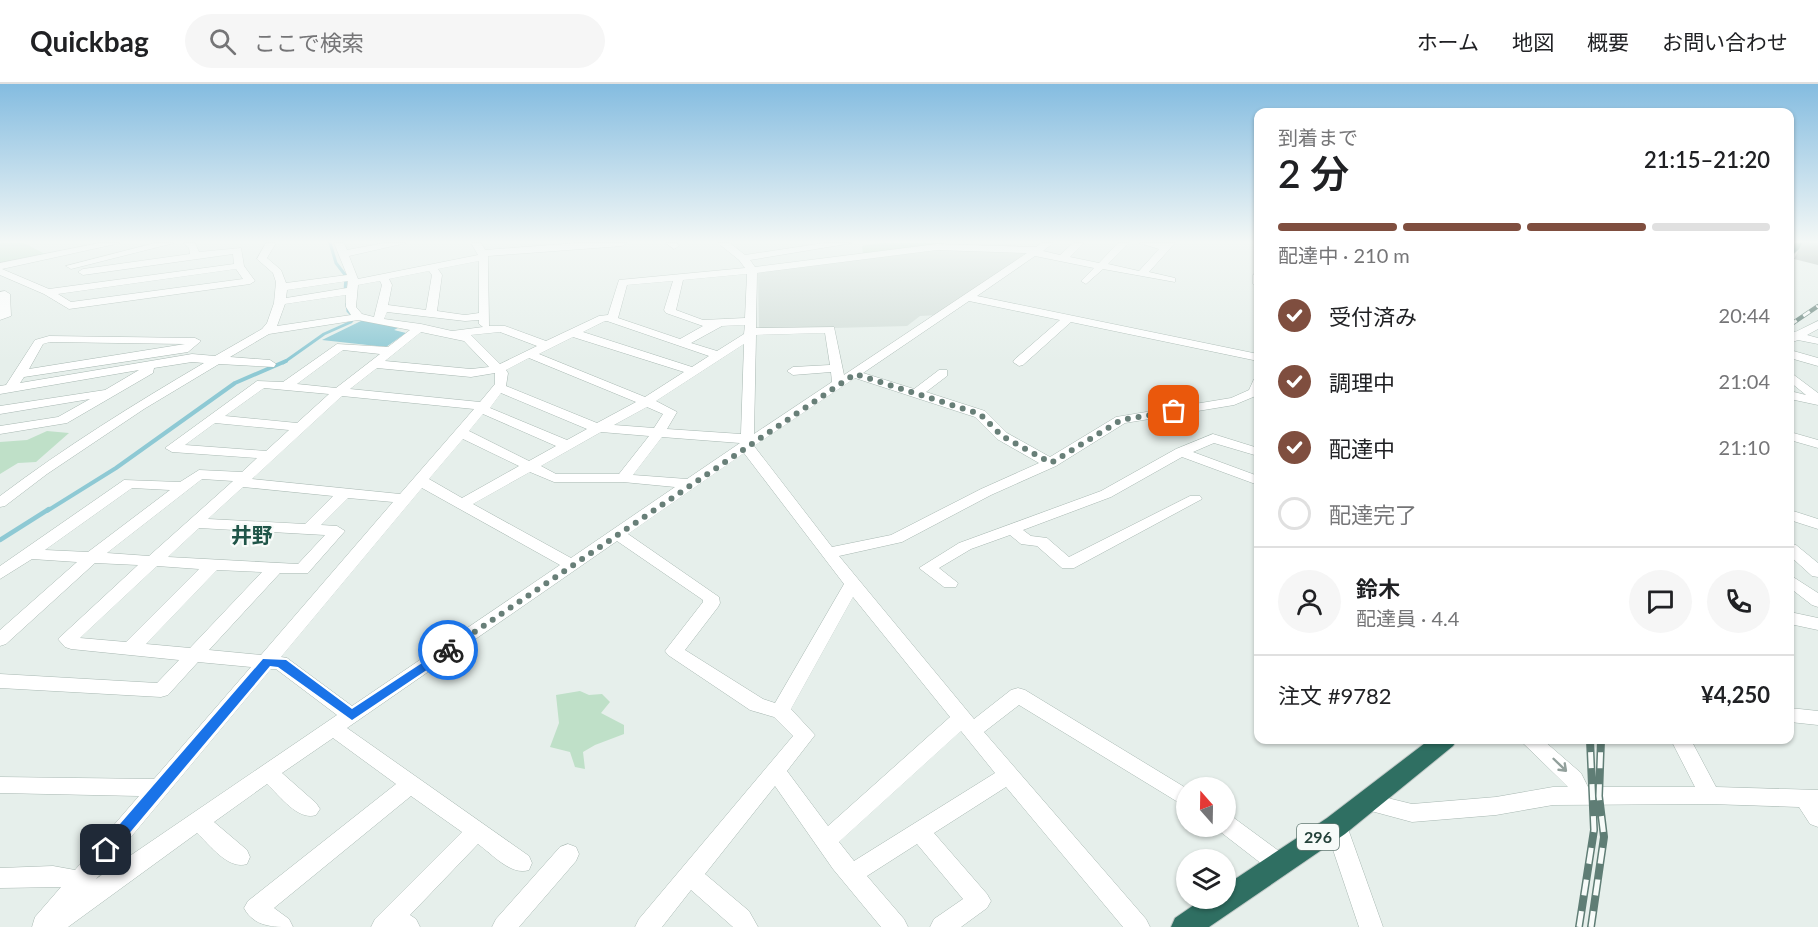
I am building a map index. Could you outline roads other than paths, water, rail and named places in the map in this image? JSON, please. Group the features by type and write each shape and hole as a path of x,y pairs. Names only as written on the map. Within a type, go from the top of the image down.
{"highway":[{"name":"296","path":"1185,927 1335,826 1440,744"}],"street":[{"path":"27,282 48,292 69,306 241,282"},
{"path":"48,292 119,282"},
{"path":"173,292 177,282"},
{"path":"0,503 42,471 139,406 266,331 276,320 283,287 282,282"},
{"path":"279,302 359,282"},
{"path":"380,314 386,282"},
{"path":"431,312 436,282"},
{"path":"481,282 486,330"},
{"path":"612,318 623,282"},
{"path":"678,282 670,310 672,314 702,323 718,323 751,329 830,329 839,384"},
{"path":"749,282 751,329 747,442 763,471 1008,775 1138,927"},
{"path":"50,927 115,878 690,484 747,442 855,374 990,282"},
{"path":"283,287 352,284"},
{"path":"352,284 355,313"},
{"path":"0,295 5,294 5,316 0,317"},
{"path":"968,297 1254,357"},
{"path":"276,320 355,313 431,312 465,318 483,316"},
{"path":"266,331 355,313"},
{"path":"41,927 499,388 502,373 468,338 380,314"},
{"path":"374,364 471,373 498,369 603,318 612,318 716,355"},
{"path":"1019,362 1068,319"},
{"path":"681,343 718,323"},
{"path":"1794,336 1818,324"},
{"path":"352,716 281,663 71,644 68,639 340,391 421,327"},
{"path":"455,334 501,328 548,346"},
{"path":"461,504 646,402 751,329"},
{"path":"573,333 693,371"},
{"path":"1794,337 1818,341"},
{"path":"49,339 195,341 188,348 154,360 5,389 19,374 39,342 49,339"},
{"path":"285,387 341,346 390,351"},
{"path":"529,354 670,412 658,433 623,478"},
{"path":"1794,354 1818,362"},
{"path":"19,374 192,358 270,364"},
{"path":"0,430 62,420 150,370 154,360"},
{"path":"793,370 837,368"},
{"path":"917,393 943,373"},
{"path":"855,374 980,414 1002,436 1051,463"},
{"path":"1794,376 1818,401"},
{"path":"270,454 172,448 261,384 484,408 566,445"},
{"path":"499,388 597,428 747,442"},
{"path":"0,410 112,392"},
{"path":"827,553 897,539 986,492 1051,463 1121,420 1234,401 1254,392"},
{"path":"1794,396 1818,401"},
{"path":"213,419 300,427"},
{"path":"462,433 554,478 623,478 690,484"},
{"path":"1794,437 1818,444"},
{"path":"950,583 927,568 965,546 1106,494 1181,452 1213,438 1254,451"},
{"path":"1181,452 1254,479"},
{"path":"0,640 92,557 199,474 406,499"},
{"path":"421,482 572,565"},
{"path":"0,574 129,483 182,486"},
{"path":"309,529 344,493"},
{"path":"1013,529 1027,541 1041,541 1068,564 1195,499"},
{"path":"1794,516 1818,524"},
{"path":"27,554 302,569 337,531 194,523"},
{"path":"617,534 711,597 711,603 674,651 757,705 780,711 805,735 647,927"},
{"path":"1794,551 1818,572"},
{"path":"130,649 214,563"},
{"path":"0,681 161,690 276,567"},
{"path":"1794,583 1818,601"},
{"path":"780,711 852,584"},
{"path":"1794,619 1818,624"},
{"path":"826,841 967,725 1018,695 1176,792"},
{"path":"1794,715 1818,718"},
{"path":"333,728 521,863"},
{"path":"1534,744 1574,780 1582,796"},
{"path":"1683,744 1710,795"},
{"path":"776,771 851,874 896,927"},
{"path":"268,773 309,809"},
{"path":"851,874 1008,775"},
{"path":"281,927 256,908 411,784"},
{"path":"0,786 159,788"},
{"path":"1367,802 1412,813 1496,806 1552,796 1710,795 1811,799 1818,818"},
{"path":"198,821 239,857"},
{"path":"1335,826 1371,927"},
{"path":"395,924 477,831"},
{"path":"919,831 980,901 942,927"},
{"path":"1236,832 1279,864"},
{"path":"504,927 568,854"},
{"path":"690,875 741,919 746,927"},
{"path":"0,878 53,876 80,881"}],"water":[{"path":"363,320 398,328 394,330 406,333 386,347 322,340"}],"waterway":[{"path":"345,291 346,282"},
{"path":"286,361 324,334 351,322 354,317 348,311 347,304"},
{"path":"47,511 116,468 235,383 286,361"},
{"path":"0,540 49,509"}],"railway":[{"path":"1794,322 1818,306"},
{"path":"1579,927 1594,830 1590,744"},
{"path":"1591,927 1604,837 1599,796 1601,744"}],"district":[{"name":"井野","path":"252,536"}]}
